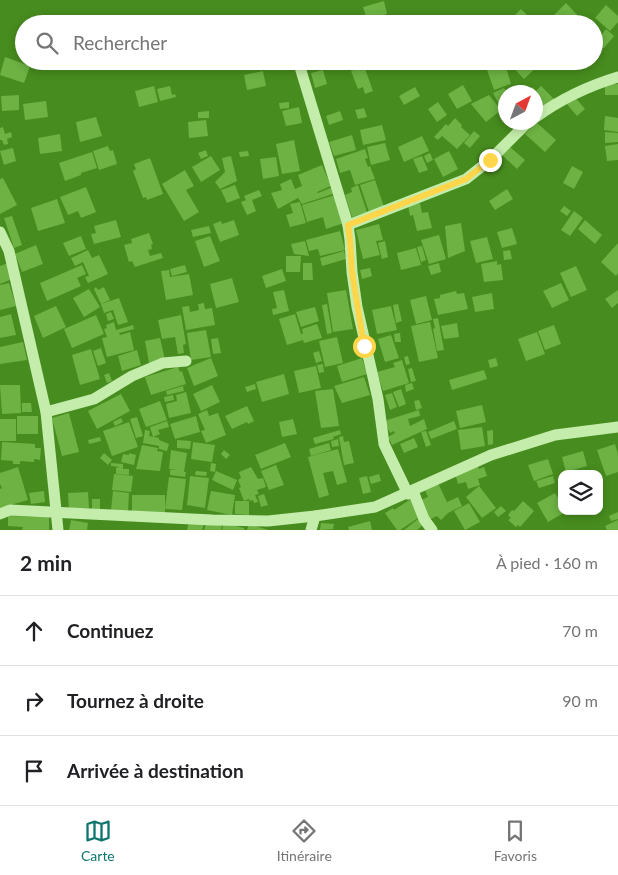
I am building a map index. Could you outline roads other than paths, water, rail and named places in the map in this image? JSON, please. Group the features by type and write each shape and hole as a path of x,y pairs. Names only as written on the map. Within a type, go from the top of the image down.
{"street":[{"path":"301,70 348,225 357,307 378,399 384,444 424,519 432,530"},
{"path":"543,111 557,102 602,82 618,78"},
{"path":"348,225 466,179 490,160 520,130"},
{"path":"0,232 11,259 46,412 58,530"},
{"path":"46,412 94,399 132,376 163,363 186,360"},
{"path":"0,514 10,510 158,518 268,521 315,516 375,507 491,455 555,435 618,427"},
{"path":"311,530 315,516"}]}
